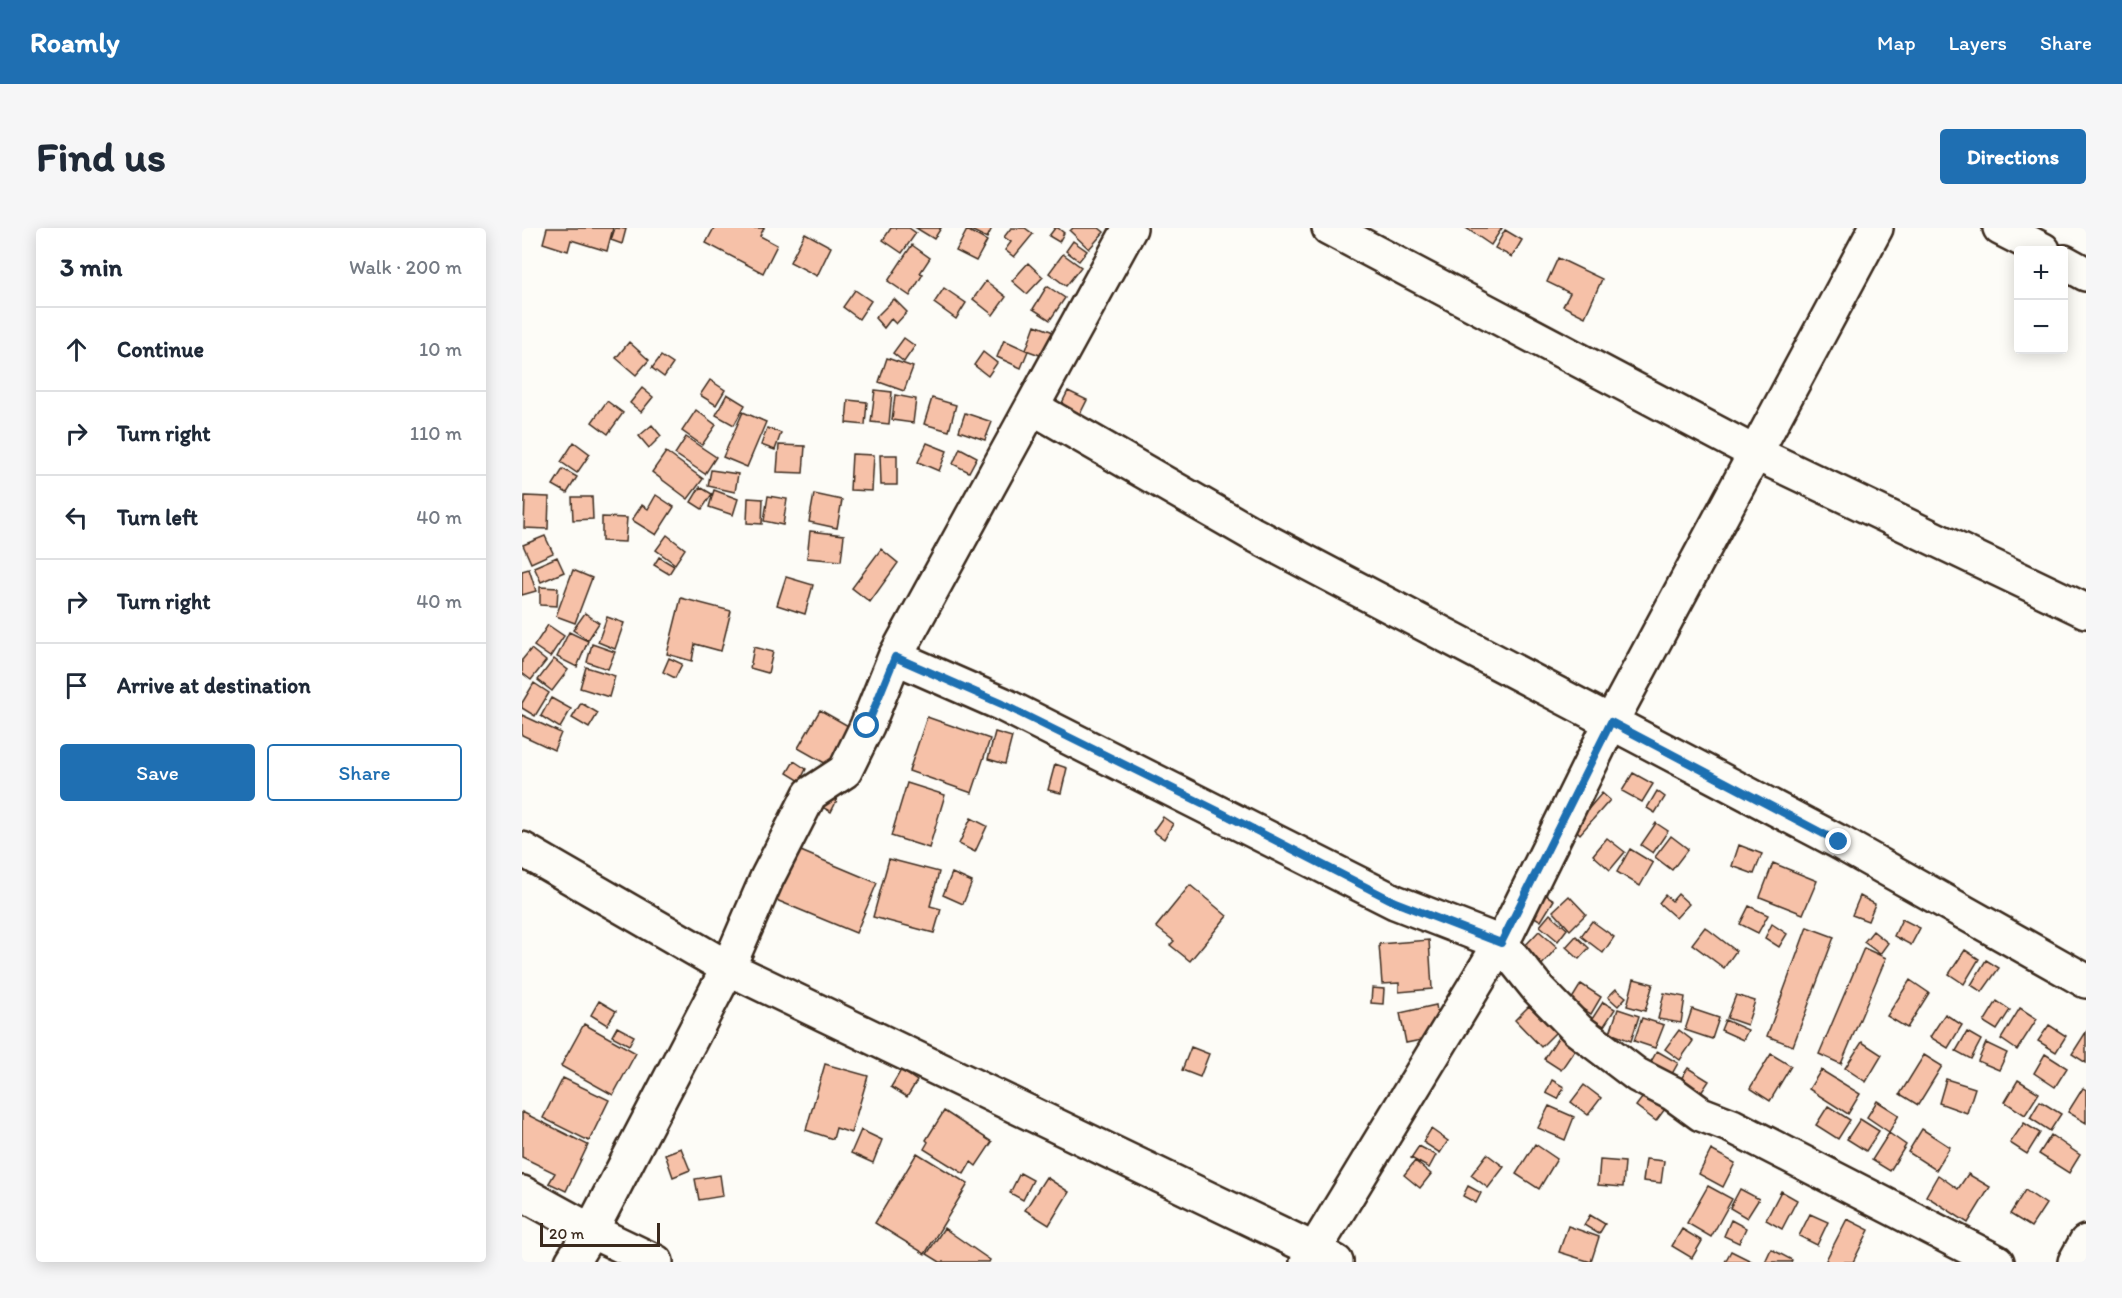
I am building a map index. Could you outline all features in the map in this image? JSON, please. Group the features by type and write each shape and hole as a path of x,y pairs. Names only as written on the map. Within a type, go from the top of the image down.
{"street":[{"path":"572,1262 728,968 766,878 810,794 845,771 867,726 895,657 1130,228"},
{"path":"1329,228 1755,453 2086,611"},
{"path":"522,849 728,968 1319,1258 1501,943 1611,722 1875,228"},
{"path":"2000,228 2035,246"},
{"path":"2068,264 2086,274"},
{"path":"1032,407 1251,533 1839,842 2086,981"},
{"path":"895,657 1012,709 1395,902 1501,943 1538,989 1578,1030 1637,1075 1672,1093 1701,1114 1732,1126 1997,1262"},
{"path":"522,1193 656,1262"},
{"path":"2075,1262 2086,1242"}],"building":[{"path":"547,228 613,228 607,251 571,240 568,251 543,243"},
{"path":"615,228 626,229 622,244 611,240"},
{"path":"714,228 764,228 760,236 777,245 763,273 706,243"},
{"path":"891,228 909,228 916,233 902,253 883,240"},
{"path":"916,228 941,228 934,239"},
{"path":"967,228 992,228 987,238"},
{"path":"1011,228 1025,228 1033,234 1014,257 1005,250 1011,242 1004,237"},
{"path":"1055,228 1064,233 1059,242 1049,236"},
{"path":"1073,228 1099,228 1104,232 1089,249 1070,231"},
{"path":"1466,228 1502,228 1491,245"},
{"path":"967,230 987,241 976,261 956,251"},
{"path":"1505,230 1522,240 1512,257 1495,248"},
{"path":"805,233 831,247 817,276 790,262"},
{"path":"1073,241 1087,251 1079,261 1066,251"},
{"path":"912,245 930,258 920,273 923,274 910,296 888,281"},
{"path":"1063,254 1081,267 1066,286 1049,273"},
{"path":"1558,258 1602,279 1585,317 1563,306 1570,293 1547,282"},
{"path":"1028,263 1043,277 1027,294 1012,281"},
{"path":"986,281 1006,297 993,315 973,299"},
{"path":"1047,286 1065,298 1050,320 1033,309"},
{"path":"944,288 966,303 956,319 934,303"},
{"path":"855,290 871,301 859,319 843,307"},
{"path":"894,299 907,312 896,324 891,319 884,328 875,318"},
{"path":"1035,325 1056,333 1048,358 1026,350"},
{"path":"904,338 915,346 904,362 893,353"},
{"path":"1004,340 1028,351 1021,368 997,357"},
{"path":"629,342 649,360 636,375 616,358"},
{"path":"983,352 997,363 988,376 974,365"},
{"path":"661,356 673,364 664,377 652,368"},
{"path":"887,358 913,367 904,391 879,382"},
{"path":"710,380 725,390 716,405 700,395"},
{"path":"642,388 653,397 641,412 630,403"},
{"path":"875,390 892,392 889,424 871,422"},
{"path":"1068,391 1087,400 1075,424 1056,415"},
{"path":"727,394 745,405 734,425 716,415"},
{"path":"895,395 916,399 913,423 892,420"},
{"path":"932,398 956,405 949,431 924,424"},
{"path":"848,400 867,402 865,425 846,423"},
{"path":"607,401 623,413 608,434 592,422"},
{"path":"696,410 716,425 702,445 682,431"},
{"path":"743,412 766,422 747,467 723,457"},
{"path":"965,413 992,422 985,440 959,431"},
{"path":"652,425 661,436 649,448 639,436"},
{"path":"767,428 781,433 775,450 761,445"},
{"path":"686,437 716,457 705,474 675,454"},
{"path":"574,442 590,454 577,473 561,462"},
{"path":"927,443 947,451 939,471 918,462"},
{"path":"779,445 805,446 803,473 777,472"},
{"path":"960,448 977,457 969,472 953,464"},
{"path":"666,452 703,479 688,499 652,472"},
{"path":"852,454 874,455 872,491 850,490"},
{"path":"880,455 897,455 897,485 881,485"},
{"path":"563,469 577,477 567,493 553,485"},
{"path":"711,470 738,474 735,492 708,486"},
{"path":"700,487 712,494 702,509 691,502"},
{"path":"714,490 738,499 733,515 709,507"},
{"path":"814,494 842,500 837,528 809,522"},
{"path":"656,495 674,507 656,535 632,520 642,505 648,509"},
{"path":"525,496 549,497 548,529 524,528"},
{"path":"768,496 787,499 783,525 764,521"},
{"path":"572,497 592,497 593,519 573,520"},
{"path":"748,498 763,499 762,524 747,523"},
{"path":"602,517 627,518 625,542 602,541"},
{"path":"810,531 844,535 841,561 807,558"},
{"path":"667,535 685,549 675,564 656,550"},
{"path":"545,536 553,553 531,563 523,545"},
{"path":"881,549 898,563 870,602 852,588"},
{"path":"557,557 564,572 541,582 534,567"},
{"path":"659,557 674,566 669,574 654,565"},
{"path":"529,569 536,591 522,595 522,571"},
{"path":"573,570 592,578 575,623 556,616"},
{"path":"786,577 813,585 805,614 777,605"},
{"path":"540,587 558,588 557,606 540,605"},
{"path":"681,598 731,611 721,651 695,644 692,661 667,654"},
{"path":"585,613 599,623 588,640 573,630"},
{"path":"607,617 624,623 615,649 598,642"},
{"path":"548,625 564,636 550,657 534,646"},
{"path":"569,632 588,641 577,667 557,657"},
{"path":"592,644 615,652 608,669 587,662"},
{"path":"754,647 773,652 768,673 750,668"},
{"path":"531,649 546,661 531,680 522,673 522,660"},
{"path":"669,658 682,664 675,678 663,672"},
{"path":"554,659 568,670 552,691 538,680"},
{"path":"586,667 615,676 609,697 580,688"},
{"path":"534,683 549,693 535,716 522,708 522,703"},
{"path":"551,698 571,709 560,728 541,716"},
{"path":"581,703 598,713 589,728 572,718"},
{"path":"820,710 859,732 837,770 798,748"},
{"path":"522,715 561,733 554,750 522,735"},
{"path":"927,717 990,739 972,793 909,771"},
{"path":"995,732 1012,737 1005,764 988,759"},
{"path":"794,761 806,769 800,781 787,773"},
{"path":"1055,764 1067,768 1061,793 1048,790"},
{"path":"1633,773 1653,784 1642,802 1622,791"},
{"path":"907,783 945,795 929,848 891,836"},
{"path":"821,791 837,800 831,812 815,803"},
{"path":"1657,791 1665,797 1655,813 1647,808"},
{"path":"1602,793 1610,800 1580,834 1573,827"},
{"path":"1163,817 1173,824 1164,839 1153,831"},
{"path":"971,818 987,826 975,852 959,844"},
{"path":"1656,823 1668,831 1653,853 1641,845"},
{"path":"1671,836 1688,849 1672,870 1655,857"},
{"path":"1607,838 1625,852 1610,870 1593,855"},
{"path":"1739,845 1762,854 1754,874 1732,866"},
{"path":"789,846 877,883 856,933 769,897"},
{"path":"1630,849 1653,863 1640,886 1617,872"},
{"path":"889,859 939,872 930,906 941,909 934,933 873,917"},
{"path":"1773,863 1817,881 1803,914 1760,897"},
{"path":"952,873 972,882 963,904 943,895"},
{"path":"1190,885 1227,916 1190,961 1170,945 1174,941 1156,927"},
{"path":"1543,893 1554,900 1541,921 1531,915"},
{"path":"1678,894 1689,904 1676,918 1659,903 1665,895 1672,901"},
{"path":"1569,896 1586,914 1570,930 1553,911"},
{"path":"1860,896 1875,904 1868,921 1852,915"},
{"path":"1749,906 1768,915 1758,933 1740,924"},
{"path":"1550,914 1567,929 1558,941 1540,926"},
{"path":"1902,919 1920,928 1911,945 1894,936"},
{"path":"1592,921 1614,937 1603,953 1581,936"},
{"path":"1772,924 1787,934 1779,947 1765,938"},
{"path":"1705,927 1736,951 1724,968 1692,944"},
{"path":"1807,927 1834,937 1793,1046 1767,1036"},
{"path":"1539,931 1557,947 1541,966 1522,949"},
{"path":"1873,931 1888,943 1880,954 1864,942"},
{"path":"1576,936 1589,948 1579,959 1566,947"},
{"path":"1429,940 1432,989 1399,992 1399,983 1382,984 1379,944"},
{"path":"1864,948 1886,958 1841,1064 1819,1054"},
{"path":"1965,950 1979,959 1964,984 1949,974"},
{"path":"1986,960 1999,968 1982,992 1971,985"},
{"path":"1634,979 1653,984 1645,1011 1627,1006"},
{"path":"1910,980 1929,993 1907,1028 1887,1016"},
{"path":"1581,984 1601,997 1591,1014 1570,1002"},
{"path":"1372,988 1384,989 1383,1004 1371,1003"},
{"path":"1616,989 1626,997 1618,1006 1608,997"},
{"path":"1664,993 1685,997 1681,1023 1658,1019"},
{"path":"1736,995 1755,1001 1747,1025 1727,1018"},
{"path":"599,1001 616,1011 607,1025 591,1015"},
{"path":"1997,1001 2010,1010 1997,1030 1984,1022"},
{"path":"1603,1002 1615,1009 1604,1026 1592,1019"},
{"path":"1436,1005 1441,1036 1406,1043 1400,1013"},
{"path":"1529,1006 1556,1032 1541,1047 1515,1020"},
{"path":"2020,1008 2037,1019 2017,1050 2001,1039"},
{"path":"1618,1009 1639,1016 1631,1041 1610,1033"},
{"path":"1692,1009 1719,1018 1712,1039 1685,1030"},
{"path":"1945,1014 1962,1025 1948,1048 1930,1037"},
{"path":"1642,1018 1664,1025 1655,1048 1634,1041"},
{"path":"1725,1020 1748,1030 1743,1040 1721,1030"},
{"path":"584,1024 636,1053 613,1095 561,1066"},
{"path":"2049,1025 2066,1036 2056,1052 2038,1041"},
{"path":"617,1027 634,1036 629,1045 612,1036"},
{"path":"1679,1030 1693,1041 1680,1060 1665,1049"},
{"path":"1967,1032 1981,1040 1971,1059 1956,1051"},
{"path":"2086,1032 2086,1063 2072,1054"},
{"path":"1559,1036 1576,1048 1561,1070 1544,1059"},
{"path":"1862,1042 1882,1055 1866,1082 1845,1068"},
{"path":"1986,1043 2007,1053 1999,1070 1978,1061"},
{"path":"1191,1047 1209,1054 1200,1077 1182,1070"},
{"path":"1657,1051 1678,1063 1668,1081 1647,1069"},
{"path":"1771,1054 1791,1066 1770,1101 1750,1088"},
{"path":"2045,1054 2067,1068 2055,1087 2034,1073"},
{"path":"1924,1055 1942,1066 1918,1105 1900,1094"},
{"path":"825,1064 868,1076 851,1133 836,1128 833,1139 806,1130"},
{"path":"1688,1068 1709,1081 1695,1102 1675,1088"},
{"path":"901,1070 917,1081 907,1097 891,1087"},
{"path":"1821,1070 1860,1094 1848,1114 1809,1089"},
{"path":"563,1078 609,1100 589,1141 543,1118"},
{"path":"1946,1079 1975,1088 1967,1113 1939,1103"},
{"path":"1552,1080 1564,1087 1558,1099 1546,1093"},
{"path":"2018,1080 2039,1093 2025,1115 2005,1102"},
{"path":"1584,1085 1601,1098 1588,1115 1571,1102"},
{"path":"1651,1086 1671,1101 1656,1121 1636,1106"},
{"path":"2083,1088 2086,1090 2086,1123 2068,1112"},
{"path":"1877,1101 1899,1115 1889,1132 1867,1117"},
{"path":"2040,1101 2061,1114 2050,1131 2030,1118"},
{"path":"1549,1106 1574,1117 1565,1140 1538,1128"},
{"path":"1828,1106 1850,1120 1838,1139 1816,1125"},
{"path":"944,1111 992,1142 976,1166 971,1162 964,1174 924,1149 928,1142 926,1140"},
{"path":"522,1112 588,1145 566,1191 549,1183 555,1173 522,1157"},
{"path":"1860,1119 1879,1131 1866,1151 1847,1139"},
{"path":"2024,1123 2040,1133 2027,1154 2010,1143"},
{"path":"1431,1129 1448,1141 1440,1153 1423,1142"},
{"path":"1922,1129 1950,1147 1936,1170 1908,1152"},
{"path":"861,1130 882,1140 873,1163 851,1153"},
{"path":"1889,1133 1906,1145 1890,1171 1872,1160"},
{"path":"2051,1135 2080,1155 2069,1173 2039,1154"},
{"path":"1535,1144 1557,1159 1539,1189 1516,1174"},
{"path":"1419,1146 1436,1155 1429,1168 1411,1158"},
{"path":"681,1148 690,1170 673,1177 665,1154"},
{"path":"1711,1150 1735,1163 1723,1187 1699,1174"},
{"path":"917,1153 968,1184 925,1254 875,1223"},
{"path":"1487,1154 1504,1167 1488,1188 1471,1175"},
{"path":"1646,1159 1664,1161 1661,1183 1643,1181"},
{"path":"1600,1160 1625,1162 1623,1187 1598,1185"},
{"path":"1415,1161 1431,1174 1420,1188 1404,1175"},
{"path":"1020,1173 1033,1180 1023,1200 1010,1193"},
{"path":"1968,1174 1990,1187 1968,1223 1926,1196 1938,1175 1958,1189"},
{"path":"720,1175 723,1196 699,1200 695,1179"},
{"path":"1046,1177 1069,1192 1049,1225 1025,1210"},
{"path":"1468,1186 1481,1193 1476,1203 1463,1196"},
{"path":"1708,1186 1732,1199 1711,1237 1687,1223"},
{"path":"1740,1189 1759,1199 1747,1218 1730,1208"},
{"path":"2025,1190 2046,1204 2031,1227 2010,1214"},
{"path":"1781,1191 1797,1200 1782,1229 1766,1220"},
{"path":"1810,1214 1828,1222 1817,1245 1799,1236"},
{"path":"1590,1215 1605,1224 1599,1234 1584,1225"},
{"path":"1847,1219 1869,1230 1853,1262 1829,1262 1826,1260"},
{"path":"1731,1220 1746,1228 1739,1243 1724,1236"},
{"path":"1568,1226 1599,1237 1591,1262 1559,1252"},
{"path":"944,1228 990,1260 989,1262 940,1262 927,1254"},
{"path":"1682,1229 1702,1241 1692,1258 1672,1246"},
{"path":"1771,1249 1792,1260 1791,1262 1765,1262"},
{"path":"1731,1251 1753,1262 1725,1262"}],"route":[{"path":"867,726 895,657 1002,704 1395,902 1501,943 1611,722 1839,842"}]}
